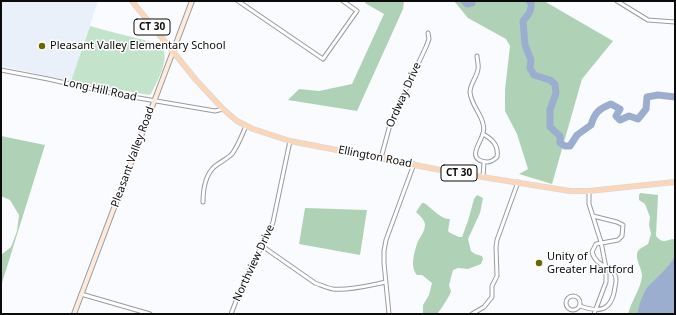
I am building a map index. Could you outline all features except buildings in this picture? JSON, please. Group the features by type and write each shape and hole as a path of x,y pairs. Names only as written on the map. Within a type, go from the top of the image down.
{"main road":[{"name":"Ellington Road","path":"132,1 173,52 223,109 246,126 274,137 483,177 570,191 589,191 675,182"},
{"name":"Pleasant Valley Road","path":"74,314 192,1"}],"street":[{"path":"238,1 323,59 357,11 343,1"},
{"path":"617,1 648,20 675,22"},
{"name":"Ordway Drive","path":"381,158 391,121 429,39 428,33"},
{"path":"477,56 478,68 470,92 474,106 483,124 483,134 476,147 475,155 478,159 484,162 490,162 494,160 498,152 493,140 483,134"},
{"name":"Long Hill Road","path":"1,70 115,94 215,111 223,109"},
{"path":"203,202 204,188 210,172 234,151 246,126"},
{"name":"Northview Drive","path":"231,314 252,262 262,246 273,222 290,141"},
{"path":"483,177 484,162"},
{"path":"389,314 384,251 386,240 414,164"},
{"path":"472,314 484,307 490,301 493,294 492,286 497,276 497,240 518,182"},
{"path":"589,191 589,204 601,242 606,268 606,282 594,314"},
{"path":"580,306 580,302 576,297 570,297 566,300 568,308 575,309 580,306 596,310 606,308 610,304 614,293 616,278 614,272 597,262 593,257 592,252 593,247 596,244 618,240 622,236 623,225 593,216"},
{"path":"262,246 315,283 325,287 334,289 386,282"},
{"path":"82,294 150,314"}],"shaded area":[{"name":"Pleasant Valley Elementary School","path":"1,1 98,1 71,81 1,66"}],"green space":[{"path":"365,1 404,1 403,9 357,111 288,100 299,89 319,91 352,84 384,14 365,3"},
{"path":"454,1 544,1 613,41 582,79 552,184 519,174 528,169 517,134 505,111 505,90 510,46 506,39 468,18"},
{"path":"90,26 162,45 165,57 164,64 151,94 149,95 71,81"},
{"path":"1,136 45,145 1,286 1,255 11,247 17,231 19,215 10,200 1,196"},
{"path":"640,193 658,195 656,236 663,241 675,239 675,256 666,270 645,291 637,314 628,314 640,286 642,276 637,260 637,254 640,249 648,244 651,234 649,225 650,217 645,204 639,200"},
{"path":"477,195 483,198 480,213 468,239 471,251 482,256 483,259 481,264 468,269 458,268 453,270 449,285 451,293 440,310 437,314 423,314 423,305 429,295 432,283 422,275 417,275 413,264 418,242 424,230 425,224 423,219 416,212 422,203 424,203 443,217 450,219 448,231 462,237 474,199"},
{"path":"305,208 367,210 360,255 299,244"}],"water":[{"path":"675,255 675,314 637,314 645,290 666,269"}],"waterway":[{"path":"464,1 467,4 472,3 472,1"},
{"path":"529,1 531,2 530,10 523,21 525,45 531,60 530,68 534,75 550,80 555,84 556,93 550,110 550,127 560,136 560,143 565,146 570,146 577,135 591,125 598,112 611,104 620,109 616,116 620,120 629,116 638,119 646,109 647,97 658,95 675,97"}],"place":[{"name":"Pleasant Valley Elementary School","path":"42,46"},
{"name":"Unity of Greater Hartford","path":"539,263"}]}
